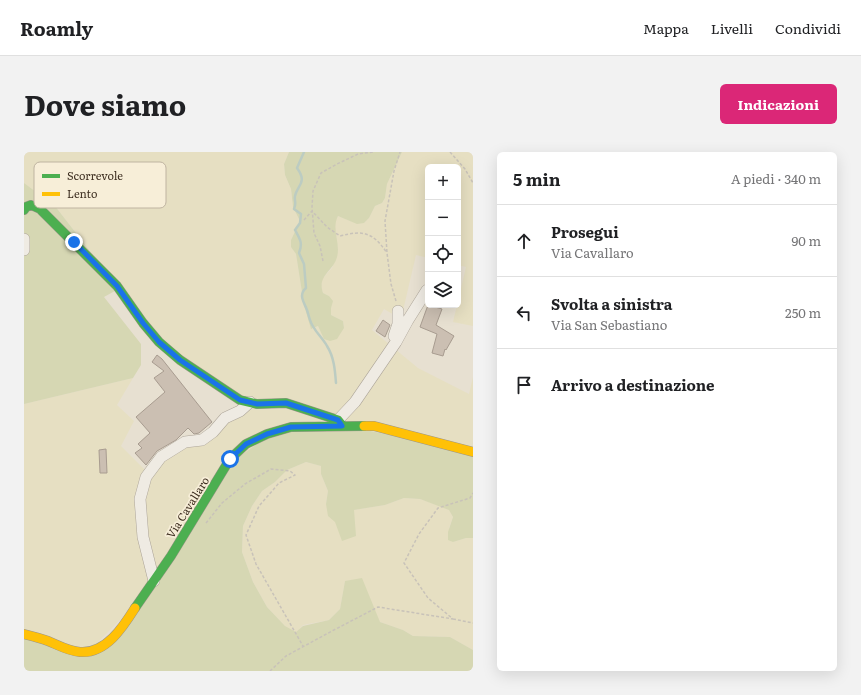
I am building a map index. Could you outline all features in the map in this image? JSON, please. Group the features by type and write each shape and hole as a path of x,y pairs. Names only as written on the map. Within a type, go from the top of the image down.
{"street":[{"path":"24,210 26,207 31,205 34,206"},
{"path":"38,208 117,286 143,323 159,342 180,360 240,400 257,404 286,403 340,423 390,350 425,293"},
{"path":"24,239 24,250"},
{"path":"390,350 398,324 398,311"},
{"path":"154,581 143,537 140,499 146,477 161,457 185,442 202,440 213,432 225,418 240,411 250,402"},
{"name":"Via Cavallaro","path":"24,634 42,639 73,652 84,653 93,650 120,631 174,551 230,459 246,444 267,434 291,427 340,423 374,426 473,452"}],"path":[{"path":"323,261 320,246 314,233 312,211 313,192 322,173 358,154 373,152"},
{"path":"398,311 391,284 385,221 394,171 400,152"},
{"path":"450,152 465,169 473,183"},
{"path":"304,220 312,211"},
{"path":"312,211 327,227 340,236 354,233 369,234 382,245 387,253"},
{"path":"206,523 222,503 244,484 271,469 290,471 294,475 279,483 259,506 246,535 256,564 303,646"},
{"path":"453,620 428,598 404,563 419,534 438,508 470,498 473,493"},
{"path":"270,671 286,656 378,607 473,623"}],"shaded area":[{"path":"24,152 289,152 284,164 285,175 291,189 293,207 300,221 291,240 291,246 296,254 304,305 312,329 318,326 321,332 344,328 343,321 331,315 329,296 323,293 321,286 322,279 332,268 338,250 335,222 338,216 350,221 364,223 369,218 375,206 382,203 385,198 387,184 402,152 473,152 473,326 453,322 456,308 461,308 461,288 466,267 461,266 461,164 425,164 425,257 416,255 401,319 384,309 372,330 418,368 469,394 473,377 473,451 319,421 89,651 24,631 24,404 133,378 117,405 134,421 121,446 149,474 178,448 197,441 245,406 156,335 57,208 166,208 166,162 34,162 34,190 24,183"},
{"path":"306,462 321,466 321,474 328,491 326,504 354,510 385,505 404,498 420,499 449,509 453,517 449,528 453,542 466,538 473,538 473,650 450,637 413,636 403,630 380,622 345,581 340,609 329,620 303,625 296,633 285,626 267,607 253,582 242,552 243,526 252,506 262,491 275,482 287,470"}],"green space":[{"path":"289,152 402,152 387,184 385,198 382,203 375,206 369,218 364,223 357,224 338,216 336,221 335,226 338,247 337,257 322,282 322,287 323,293 329,296 333,301 331,315 343,321 344,328 337,339 330,341 324,339 318,326 311,329 304,305 296,254 291,247 291,240 300,221 293,207 291,189 285,175 284,164"},
{"path":"24,183 34,190 34,208 57,208 90,251 122,287 104,297 141,344 141,365 133,378 24,404"},
{"path":"319,421 473,451 473,538 466,538 453,542 448,540 448,532 453,517 449,510 420,499 404,498 385,505 354,510 356,536 342,541 335,522 328,516 326,504 328,491 321,474 321,466 306,462 287,470 275,482 262,491 252,506 243,526 242,552 253,582 267,607 285,626 296,632 303,626 329,620 340,609 345,581 362,578 380,622 403,630 413,636 450,637 473,650 473,671 24,671 24,631 76,652 113,636 226,466 274,432"}],"building":[{"path":"427,308 442,309 436,325 454,336 446,350 445,349 443,356 432,353 437,334 420,327"},
{"path":"383,320 390,325 385,337 376,331"},
{"path":"157,355 162,359 212,422 199,433 194,434 188,428 176,440 157,451 146,465 135,453 142,448 138,444 150,433 136,417 165,392 154,378 164,371 152,362"},
{"path":"106,449 107,473 100,473 99,450"}],"waterway":[{"path":"304,152 297,168 302,177 302,181 296,192 294,209 301,214 300,223 295,230 300,241 301,246 299,253 304,264 306,288 302,293 302,299 311,324 325,343 333,359 336,383"}],"traffic: fast":[{"path":"24,210 26,207 31,205 34,206"},
{"path":"38,208 117,286 143,323 159,342 180,360 240,400 257,404 286,403 338,420 342,425"},
{"path":"135,608 171,556 230,459 246,444 267,434 291,427 364,426"}],"traffic: slow":[{"path":"364,426 374,426 473,452"},
{"path":"24,634 45,640 63,648 80,652 98,649 113,638 135,608"}],"route":[{"path":"74,242 117,286 143,323 159,342 180,360 240,400 257,404 286,403 338,420 342,426 291,427 267,434 246,444 230,459"}]}
